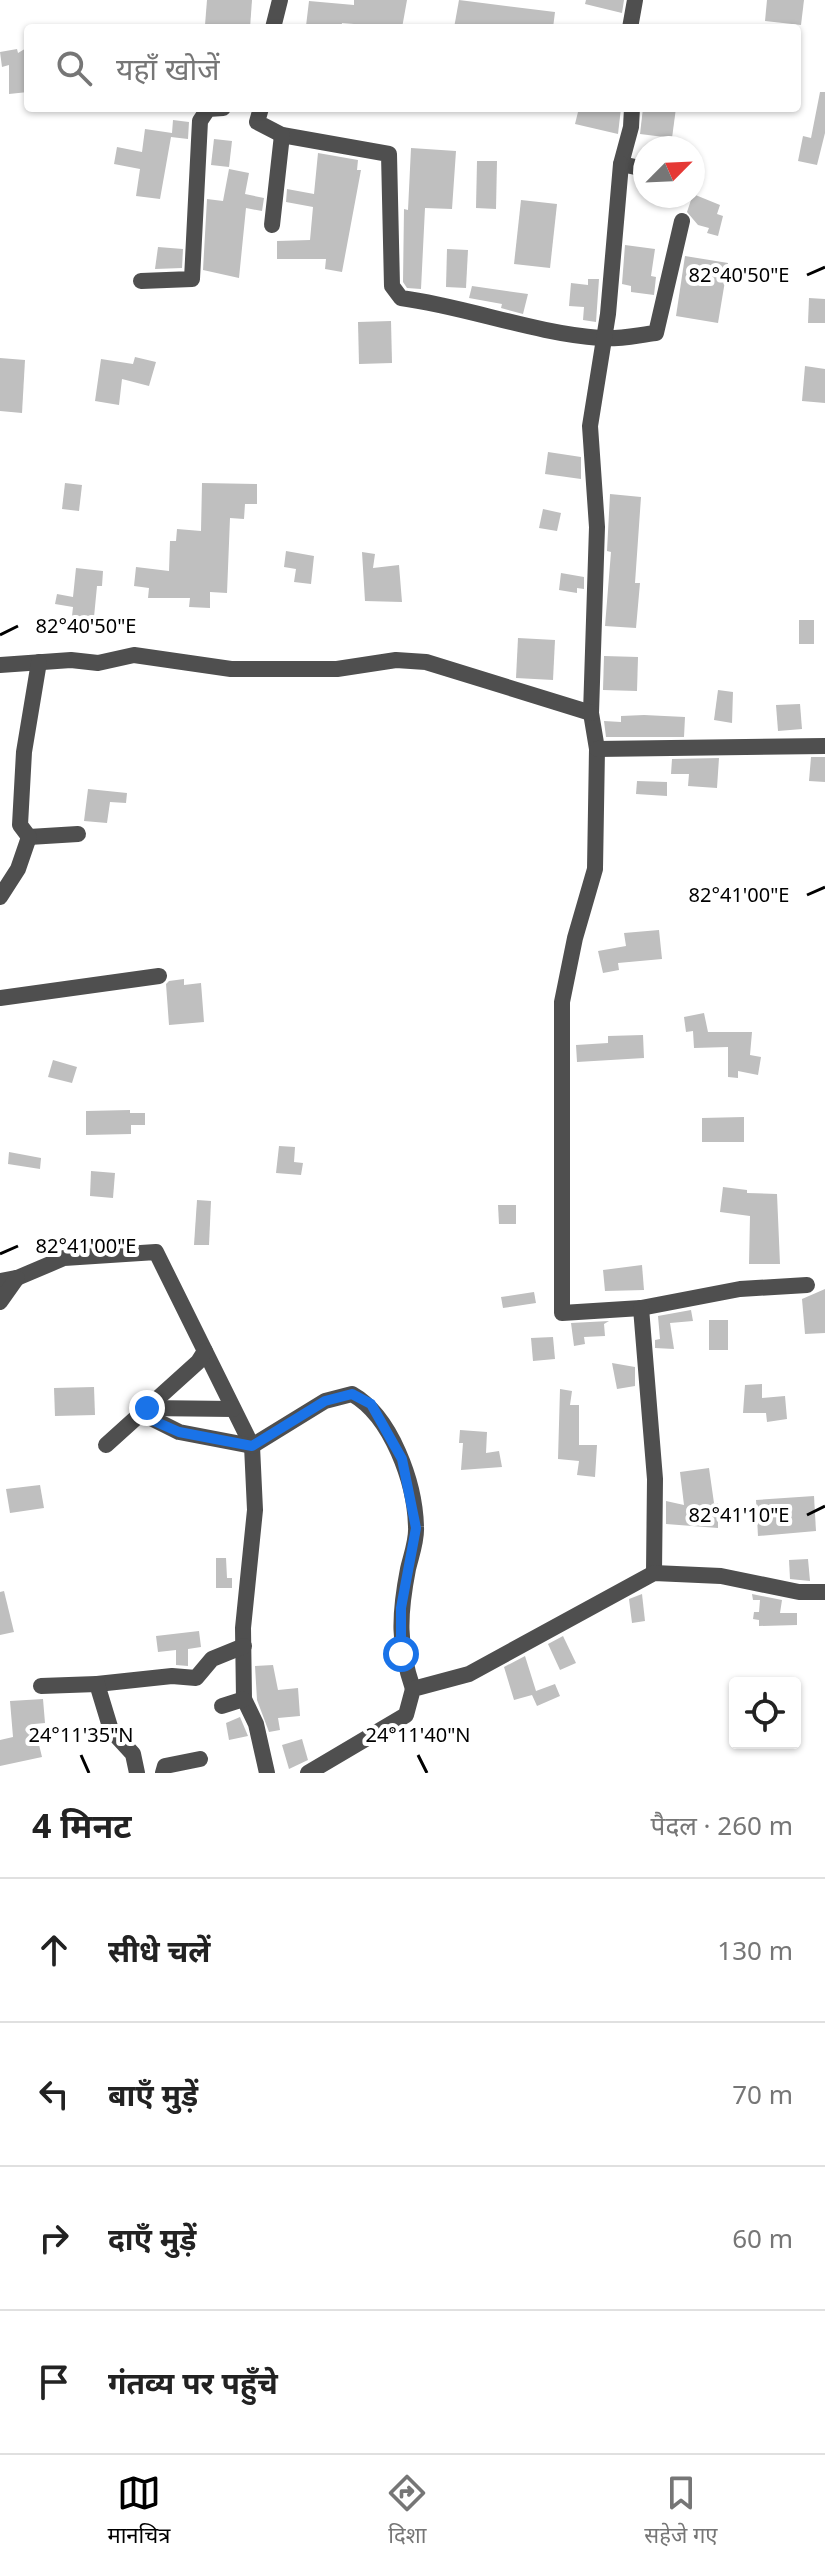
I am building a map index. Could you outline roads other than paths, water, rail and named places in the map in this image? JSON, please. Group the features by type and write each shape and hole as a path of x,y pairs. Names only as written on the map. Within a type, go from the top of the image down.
{"street":[{"path":"276,24 280,0"},
{"path":"631,24 635,0"},
{"path":"141,281 192,279 200,121 206,112"},
{"path":"260,112 257,122 282,135 389,154 392,286 401,298 454,305 503,320 602,338 656,333 682,221"},
{"path":"632,112 621,164 614,260 590,426 597,527 591,713 597,749 595,869 575,938 562,1002 562,1313 641,1308 740,1289 807,1285"},
{"path":"272,225 282,135"},
{"path":"621,164 633,166"},
{"path":"0,665 98,663 134,655 231,669 337,669 396,660 426,662 591,713"},
{"path":"29,837 20,825 24,752 39,662"},
{"path":"597,749 825,746"},
{"path":"29,837 78,834"},
{"path":"0,897 18,869 29,837"},
{"path":"0,998 159,976"},
{"path":"0,1281 17,1278 64,1258 156,1252 252,1446 255,1510 244,1646 244,1699 256,1724 267,1773"},
{"path":"0,1302 17,1278"},
{"path":"641,1308 655,1479 654,1573"},
{"path":"106,1445 198,1362 205,1351"},
{"path":"144,1411 179,1432 252,1446 325,1401 352,1394 371,1404 402,1459 416,1528 401,1608 401,1654 413,1689 406,1715 308,1773"},
{"path":"144,1411 233,1409"},
{"path":"413,1689 469,1674 654,1573 721,1576 799,1592 825,1592"},
{"path":"41,1686 172,1676 196,1678 212,1659 244,1646"},
{"path":"97,1684 111,1730 133,1754 137,1773"},
{"path":"222,1706 244,1699"},
{"path":"163,1773 165,1766 200,1759"}]}
